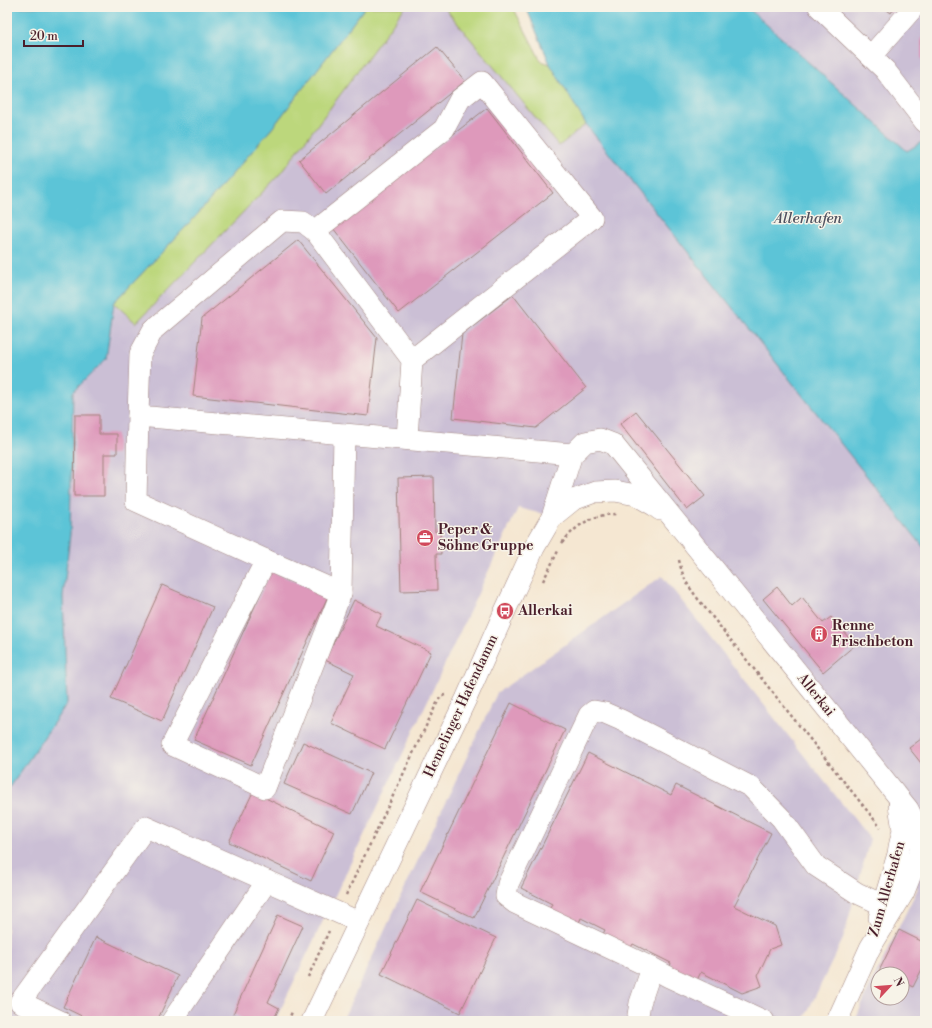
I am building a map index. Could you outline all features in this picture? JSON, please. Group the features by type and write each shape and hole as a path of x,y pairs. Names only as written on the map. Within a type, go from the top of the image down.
{"street":[{"path":"819,7 885,70 925,122"},
{"path":"871,56 914,7"},
{"path":"315,231 444,129 460,99 482,82 592,218 412,360"},
{"path":"341,593 136,501 140,354 153,330 282,221 303,222 315,231 412,360 407,439"},
{"path":"138,416 572,454"},
{"path":"266,560 172,745 265,788 341,593 344,434"},
{"path":"552,517 572,454 585,442 600,439 613,444 675,521"},
{"name":"Hemelinger Hafendamm","path":"312,1021 466,699 534,548 552,517 573,500 595,492 615,491 636,495 655,506 675,521"},
{"name":"Allerkai","path":"675,521 897,794 915,827"},
{"path":"764,1021 669,978 652,968 515,903 506,896 508,884 589,715 594,711 605,713 621,720 752,787 782,819 816,866 857,894 883,905"},
{"path":"60,1021 20,1002 146,827 359,922"},
{"name":"Zum Allerhafen","path":"870,948 899,847 915,827"},
{"name":"Zum Allerhafen","path":"837,1021 870,948 904,892 919,854 920,848 915,827"},
{"path":"172,1021 267,881"},
{"path":"637,1021 640,1003 652,968"}],"shaded area":[{"path":"405,7 444,7 558,145 586,124 925,548 925,1021 855,1021 870,986 870,1006 910,1006 910,966 880,966 918,888 898,883 915,833 676,519 630,489 547,515 518,508 275,1021 7,1021 7,792 67,703 63,597 70,534 73,392 106,359 114,303 136,323 280,174"},
{"path":"747,7 925,7 925,146 922,142 907,151"},
{"path":"662,576 870,839 843,939 803,1021 342,1021 497,693"}],"green space":[{"path":"365,7 405,7 280,174 136,323 114,303 196,216 273,127"},
{"path":"444,7 513,7 541,61 550,64 586,124 559,146"}],"water":[{"path":"7,7 365,7 273,127 196,216 114,303 106,359 73,392 70,534 63,597 67,703 7,792"},
{"name":"Allerhafen","path":"526,7 747,7 907,151 922,142 925,146 925,549 586,124 550,64"}],"building":[{"path":"883,7 895,7 891,13"},
{"path":"925,28 925,69 921,57 921,41"},
{"path":"437,47 465,81 326,194 299,160"},
{"path":"487,108 553,193 399,313 333,228"},
{"path":"298,240 377,338 368,416 193,396 202,318"},
{"path":"513,295 586,388 536,428 453,418 462,334"},
{"path":"636,411 705,496 687,510 620,424"},
{"path":"75,415 99,415 99,434 117,434 117,454 104,454 104,496 74,496"},
{"path":"434,477 435,532 440,532 441,554 436,554 437,590 401,591 398,478"},
{"path":"271,571 328,596 251,765 194,740"},
{"path":"162,585 213,607 162,721 111,699"},
{"name":"Renne Frischbeton","path":"777,587 792,606 802,597 823,623 831,617 855,645 823,672 763,599"},
{"path":"354,600 382,614 376,626 431,652 385,749 331,723 354,674 325,660"},
{"path":"511,703 565,730 474,918 420,892"},
{"path":"925,736 925,768 909,748"},
{"path":"303,742 371,773 352,814 284,784"},
{"path":"588,753 671,795 676,785 771,833 734,906 775,926 781,945 770,949 758,975 762,986 742,993 701,972 697,980 670,967 671,963 633,944 629,950 602,936 605,930 581,918 578,925 549,911 552,904 521,888"},
{"path":"253,792 334,831 311,881 229,842"},
{"path":"417,900 496,938 460,1013 381,974"},
{"path":"278,915 303,926 268,1002 279,1008 273,1021 248,1021 233,1014"},
{"path":"899,930 925,943 925,963 913,987 910,986 910,966 881,966"},
{"path":"96,937 178,976 157,1021 92,1021 63,1007"}],"place":[{"name":"Peper & Söhne Gruppe","path":"425,538"},
{"name":"Allerkai","path":"505,611"},
{"name":"Renne Frischbeton","path":"819,634"}]}
